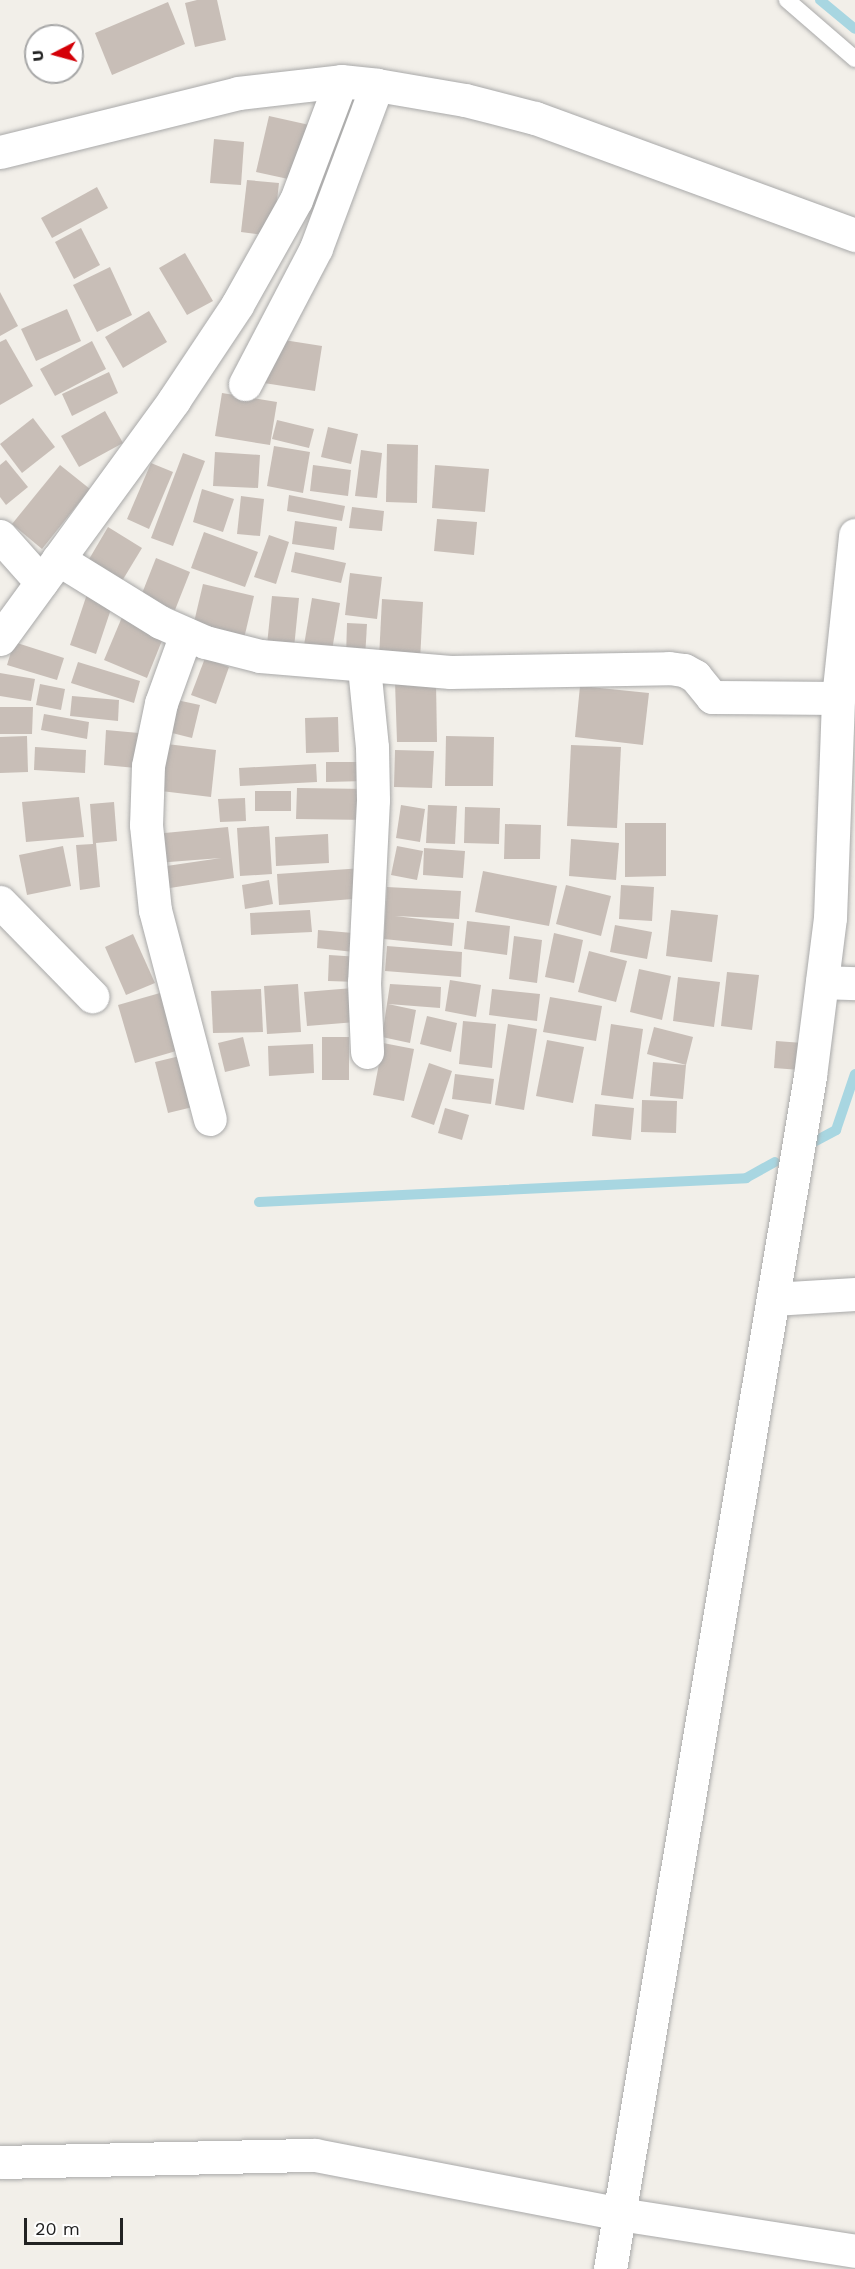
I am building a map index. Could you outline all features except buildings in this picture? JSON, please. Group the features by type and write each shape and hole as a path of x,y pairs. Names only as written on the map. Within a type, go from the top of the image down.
{"street":[{"path":"0,639 174,400 237,305 296,200 341,81"},
{"path":"0,152 238,93 341,81 465,100 535,118 855,235"},
{"path":"245,384 316,248 377,85"},
{"path":"610,2269 773,1299 822,982 830,918 838,698 855,535"},
{"path":"0,536 49,571 99,587 186,634 229,650 260,656 364,667 450,672 676,669 695,676 712,697 838,698"},
{"path":"186,634 159,713 148,766 146,825 155,910 210,1119"},
{"path":"364,667 372,747 373,800 364,982 367,1052"},
{"path":"0,902 92,996"},
{"path":"822,982 855,982"},
{"path":"773,1299 855,1294"},
{"path":"0,2162 315,2155 620,2214 855,2251"}],"lane":[{"path":"787,0 855,59"}],"waterway":[{"path":"820,0 855,29"},
{"path":"808,1145 836,1130 855,1074"},
{"path":"259,1202 746,1178 775,1162"}]}
